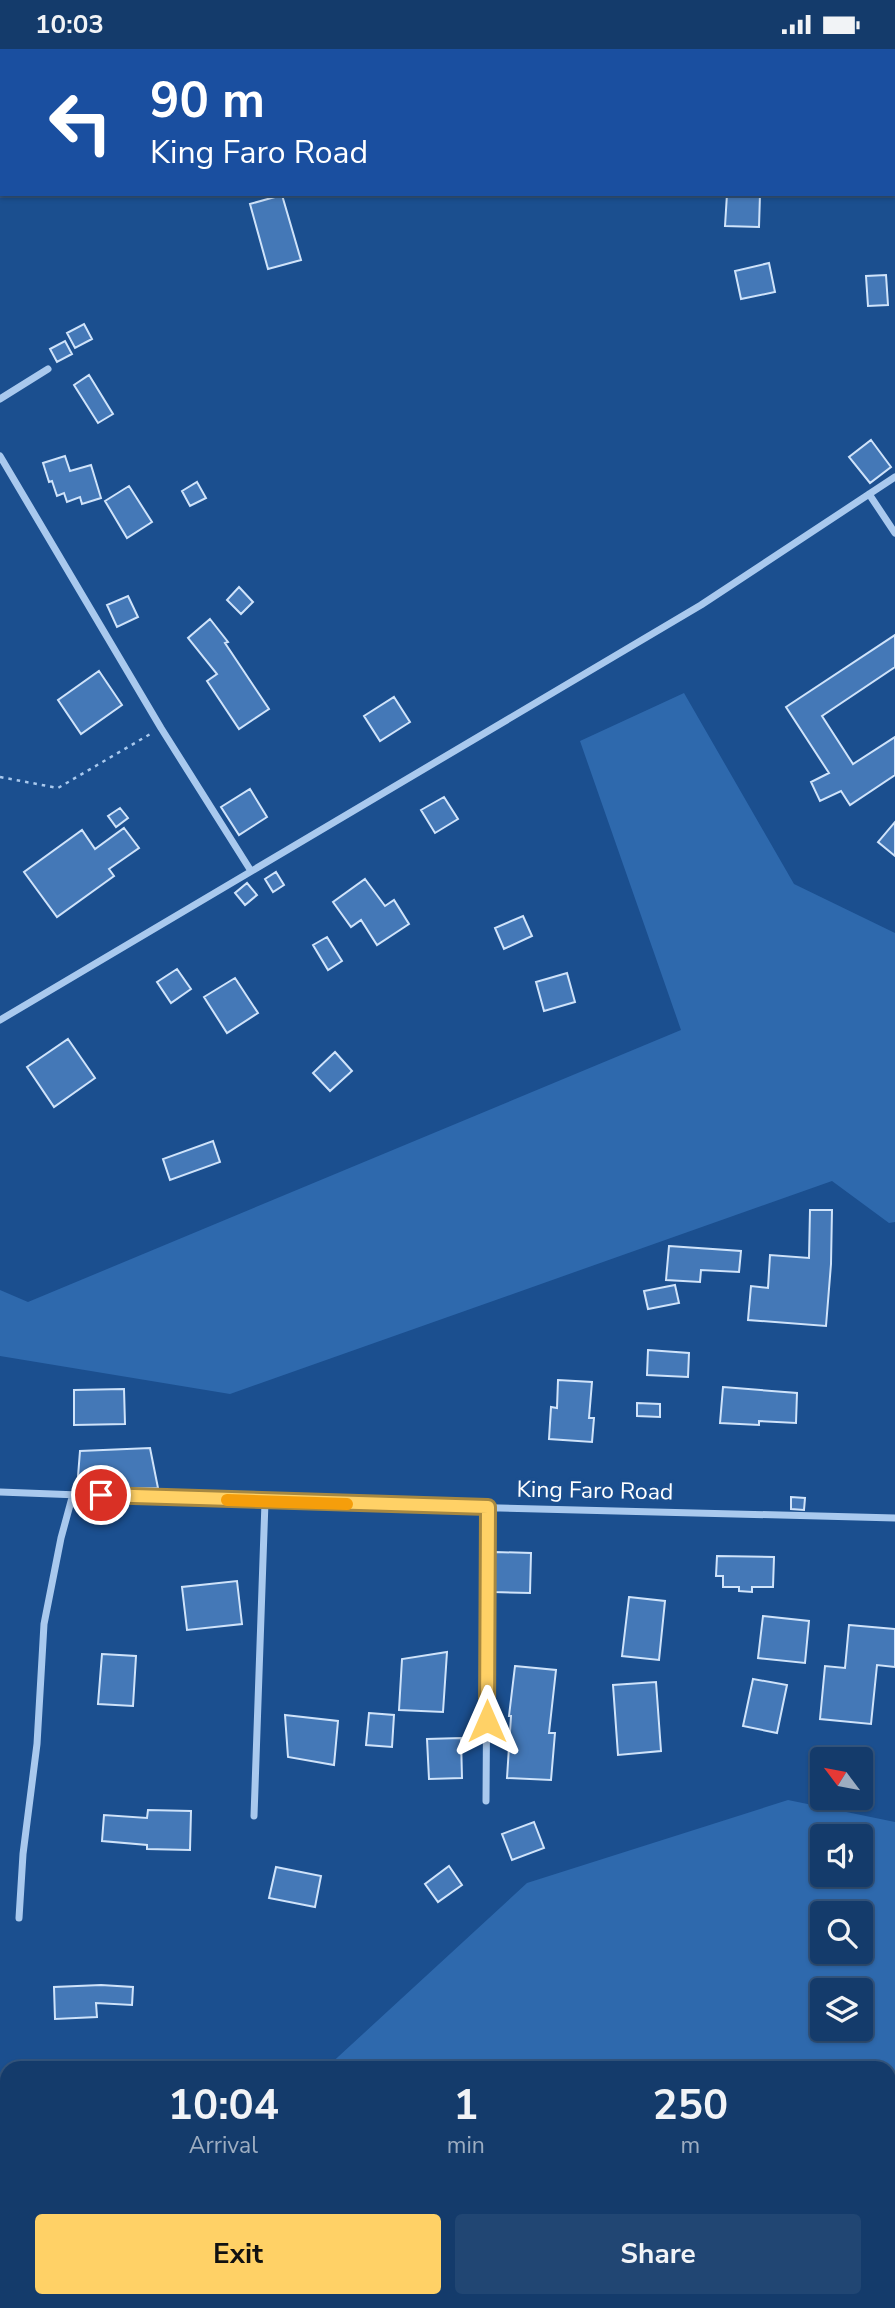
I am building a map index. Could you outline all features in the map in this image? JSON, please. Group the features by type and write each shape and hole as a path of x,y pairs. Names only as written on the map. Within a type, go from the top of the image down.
{"street":[{"path":"0,398 48,369"},
{"path":"0,456 161,728 251,871"},
{"path":"0,1020 701,605 895,477"},
{"path":"869,494 895,533"},
{"name":"King Faro Road","path":"0,1492 265,1502 895,1518"},
{"path":"19,1918 23,1854 37,1744 44,1624 61,1538 74,1494"},
{"path":"254,1815 265,1502"},
{"path":"486,1801 488,1507"}],"path":[{"path":"0,777 58,788 161,728"}],"shaded area":[{"path":"684,693 794,884 895,933 895,1222 889,1223 832,1181 230,1394 0,1356 0,1290 28,1302 681,1030 580,741"},
{"path":"788,1800 810,1805 810,1810 837,1810 895,1822 895,2061 334,2061 527,1883"}],"building":[{"path":"282,196 301,260 268,269 250,204"},
{"path":"727,196 760,196 759,227 725,226"},
{"path":"769,263 775,292 741,299 735,271"},
{"path":"886,275 888,305 868,306 866,276"},
{"path":"84,324 92,339 75,348 67,333"},
{"path":"65,341 72,354 57,362 50,349"},
{"path":"89,375 113,414 98,423 74,385"},
{"path":"871,440 891,467 870,483 849,457"},
{"path":"65,456 70,471 91,465 101,498 82,504 80,497 67,502 64,493 57,496 43,463"},
{"path":"197,482 206,498 190,506 182,491"},
{"path":"129,486 152,522 127,538 105,501"},
{"path":"239,587 253,602 241,614 227,600"},
{"path":"128,596 138,617 117,627 107,605"},
{"path":"210,619 228,642 225,643 269,709 239,729 207,681 217,674 188,638"},
{"path":"895,635 895,667 822,716 853,764 895,737 895,775 850,805 841,791 820,801 811,782 829,773 786,707"},
{"path":"99,671 122,705 81,734 58,700"},
{"path":"394,697 410,722 380,741 364,716"},
{"path":"250,789 267,817 239,835 221,807"},
{"path":"444,797 458,819 435,833 421,810"},
{"path":"120,808 128,818 116,827 108,816"},
{"path":"895,822 895,856 878,842"},
{"path":"124,828 139,848 109,869 114,876 57,917 24,872 82,830 95,849"},
{"path":"276,872 284,885 273,892 265,879"},
{"path":"365,879 385,906 394,900 409,924 377,945 361,920 351,927 333,902"},
{"path":"247,883 257,895 245,905 235,893"},
{"path":"523,916 532,936 504,949 495,928"},
{"path":"327,937 342,961 328,970 313,945"},
{"path":"177,969 191,989 171,1003 157,982"},
{"path":"567,973 575,1002 544,1011 536,982"},
{"path":"235,978 258,1013 227,1033 204,997"},
{"path":"68,1039 95,1078 54,1107 27,1067"},
{"path":"335,1052 352,1071 330,1091 313,1073"},
{"path":"213,1141 220,1162 170,1180 163,1159"},
{"path":"810,1210 832,1210 826,1326 748,1320 751,1286 768,1288 770,1255 809,1258"},
{"path":"669,1246 741,1251 739,1272 701,1270 700,1282 666,1280"},
{"path":"675,1285 679,1303 648,1309 644,1291"},
{"path":"648,1350 689,1353 688,1377 647,1375"},
{"path":"558,1380 592,1382 589,1418 594,1418 592,1442 549,1439 551,1407 557,1408"},
{"path":"723,1387 797,1393 796,1423 720,1423"},
{"path":"124,1389 125,1424 74,1425 74,1390"},
{"path":"637,1403 660,1404 660,1417 637,1416"},
{"path":"150,1448 158,1488 77,1489 80,1451"},
{"path":"791,1497 805,1498 804,1510 791,1509"},
{"path":"495,1552 531,1553 530,1593 494,1592"},
{"path":"717,1556 774,1557 773,1587 752,1587 752,1592 739,1591 739,1587 723,1587 723,1576 716,1576"},
{"path":"237,1581 242,1624 187,1630 182,1587"},
{"path":"629,1597 665,1601 659,1660 622,1656"},
{"path":"763,1616 809,1621 805,1663 758,1658"},
{"path":"849,1625 895,1629 895,1667 877,1665 871,1724 820,1719 825,1666 845,1668"},
{"path":"447,1652 443,1712 399,1710 402,1659"},
{"path":"102,1654 136,1656 133,1706 98,1704"},
{"path":"515,1666 556,1670 549,1733 555,1733 551,1780 507,1778 509,1716"},
{"path":"753,1679 787,1685 777,1733 743,1726"},
{"path":"656,1682 661,1751 618,1755 613,1685"},
{"path":"369,1713 394,1715 392,1747 366,1745"},
{"path":"285,1715 338,1721 334,1765 288,1757"},
{"path":"461,1738 462,1778 429,1779 427,1739"},
{"path":"148,1810 191,1811 190,1850 147,1849 147,1845 102,1841 104,1815 147,1818"},
{"path":"534,1822 544,1848 512,1860 502,1834"},
{"path":"449,1866 462,1885 438,1902 425,1884"},
{"path":"276,1867 321,1876 315,1907 269,1898"},
{"path":"54,1987 133,1987 132,2005 96,2003 97,2017 55,2019"}],"slow traffic":[{"path":"227,1500 347,1504"}],"route":[{"path":"101,1495 488,1507 487,1721"}]}
